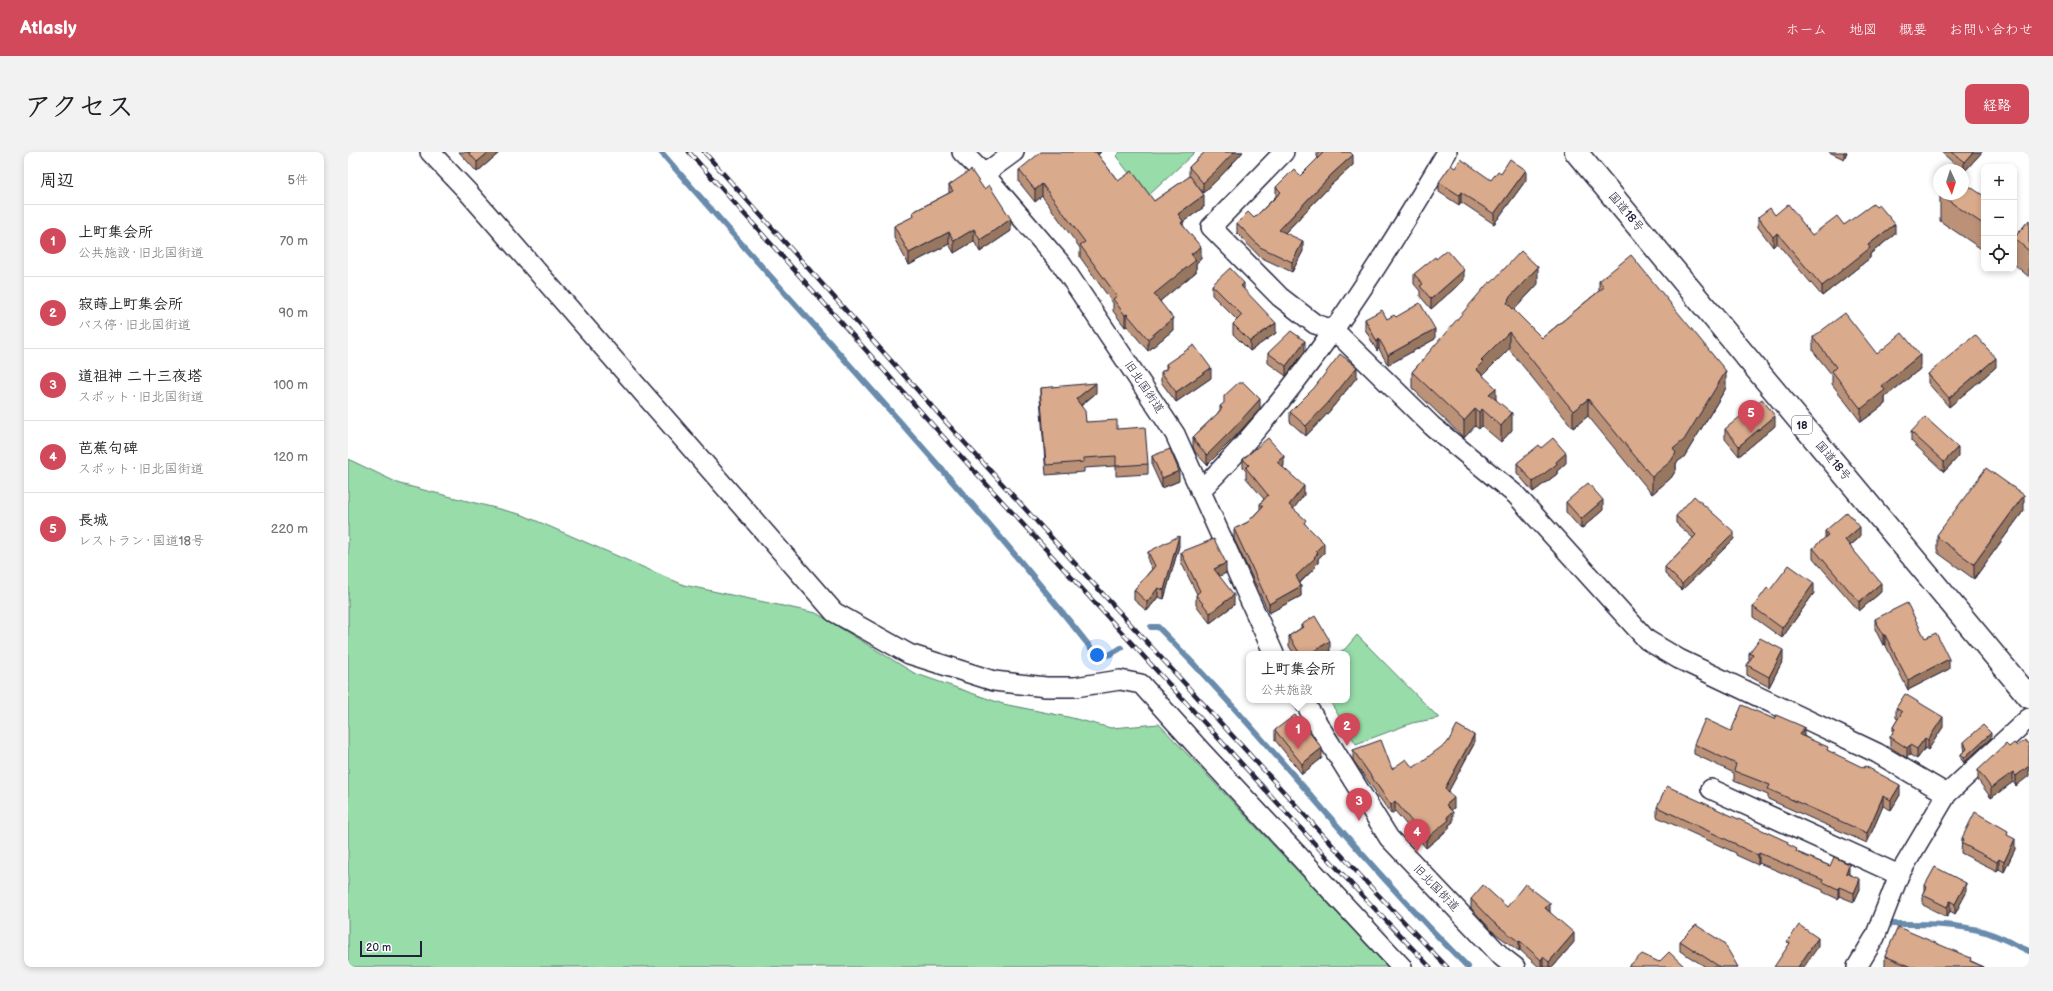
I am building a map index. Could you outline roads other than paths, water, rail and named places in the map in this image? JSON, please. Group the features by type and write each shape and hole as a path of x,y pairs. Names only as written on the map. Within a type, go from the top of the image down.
{"highway":[{"name":"国道18号","path":"1576,152 2029,697"}],"street":[{"path":"430,152 467,191 834,612 909,654 994,681 1046,687 1075,687 1120,680 1141,684 1202,752 1402,967"},
{"name":"旧北国街道","path":"962,152 984,174 1062,265 1175,434 1273,651"},
{"path":"984,174 1014,152"},
{"path":"1284,152 1211,227 1280,297 1315,324 1334,330 1432,426 1516,496 1647,640 1679,659 1877,753 1947,794"},
{"path":"1200,491 1235,457 1334,330 1416,204 1447,152"},
{"name":"旧北国街道","path":"1305,703 1389,838 1502,957 1515,967"},
{"path":"1857,967 1875,937 1899,875 1947,794 2029,718"},
{"path":"1711,789 1899,875"}],"waterway":[{"path":"661,152 989,524 1094,652 1101,657 1111,654 1121,648"},
{"path":"1151,627 1158,627 1198,668 1350,841 1468,967"},
{"path":"1891,924 1938,925 1974,929 1992,934 2029,951"}],"railway":[{"path":"689,152 947,441 1357,890 1430,967"},
{"path":"704,152 954,431 1367,883 1447,967"}],"place":[{"name":"長城","path":"1751,433"},
{"name":"寂蒔上町集会所","path":"1347,746"},
{"name":"上町集会所","path":"1298,749"},
{"name":"道祖神 二十三夜塔","path":"1359,821"},
{"name":"芭蕉句碑","path":"1417,852"}]}
